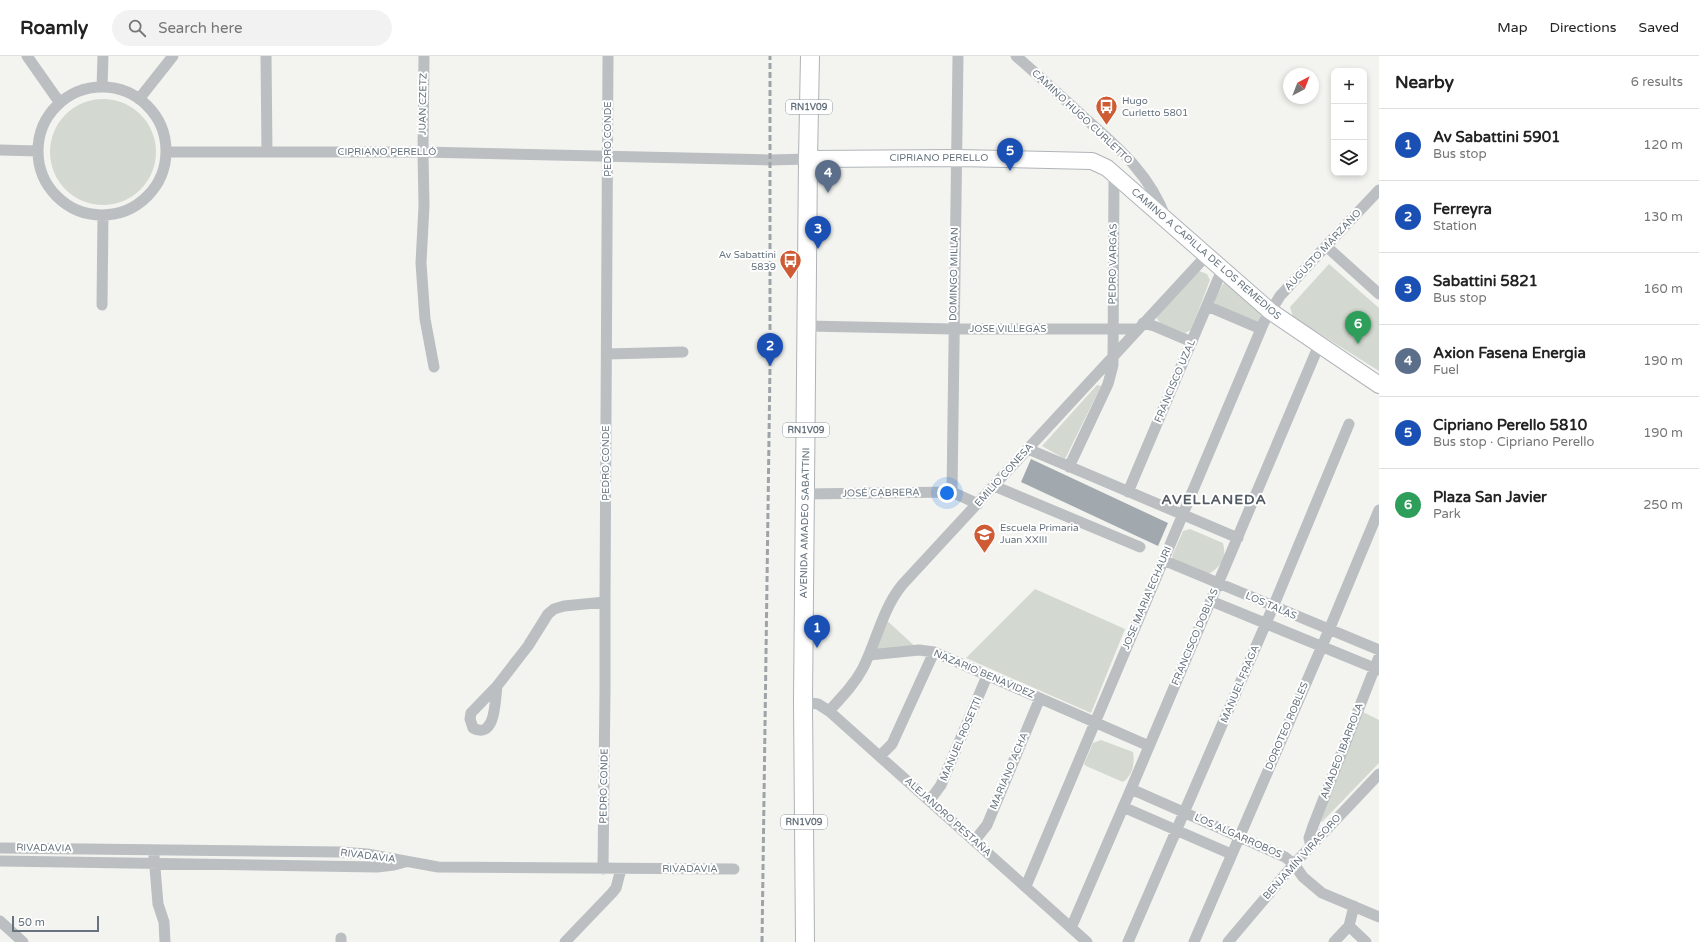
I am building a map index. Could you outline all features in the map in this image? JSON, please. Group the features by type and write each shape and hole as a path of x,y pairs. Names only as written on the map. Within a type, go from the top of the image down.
{"main road":[{"name":"AVENIDA AMADEO SABATTINI","path":"805,942 803,702 810,56"},
{"name":"CIPRIANO PERELLO","path":"808,159 957,158 1092,161 1106,168 1114,175"},
{"name":"CAMINO A CAPILLA DE LOS REMEDIOS","path":"1114,175 1270,311 1379,385"}],"street":[{"path":"27,56 60,103"},
{"path":"102,87 103,56"},
{"path":"139,99 173,56"},
{"path":"266,56 267,152"},
{"name":"JUAN CZETZ","path":"424,56 424,206 421,263 425,320 434,367"},
{"name":"PEDRO CONDE","path":"603,869 606,690 605,602 608,56"},
{"name":"DOMINGO MILLAN","path":"952,492 953,329 958,56"},
{"name":"CAMINO HUGO CURLETTO","path":"1016,56 1123,152 1151,186 1160,202 1167,222"},
{"path":"102,87 126,92 139,99 152,112 162,128 167,152 165,167 159,182 139,205 125,212 94,216 79,212 65,204 54,194 45,181 39,167 38,151 39,137 43,124 50,113 60,103 70,95 82,90 102,87"},
{"path":"0,150 38,151"},
{"name":"CIPRIANO PERELLÓ","path":"167,152 423,152 770,160 808,159"},
{"name":"PEDRO VARGAS","path":"1114,175 1112,328 1114,354"},
{"name":"AUGUSTO MARZANO","path":"1270,311 1280,296 1379,190"},
{"path":"102,305 103,216"},
{"path":"1326,246 1379,294"},
{"name":"EMILIO CONESA","path":"829,711 852,686 869,655 885,612 893,596 1114,354 1206,256"},
{"name":"FRANCISCO UZAL","path":"1128,492 1222,270"},
{"path":"1207,306 1261,329"},
{"name":"JOSE MARIA ECHAURI","path":"1026,886 1182,515 1270,311"},
{"name":"JOSE VILLEGAS","path":"806,326 953,329 1112,328 1154,326 1192,342"},
{"name":"FRANCISCO DOBLAS","path":"1071,928 1319,345"},
{"path":"607,354 683,352"},
{"path":"1069,467 1108,384 1113,366 1114,354"},
{"name":"MANUEL FRAGA","path":"1128,942 1266,624 1349,424"},
{"path":"1028,449 1238,538"},
{"path":"994,486 1140,548"},
{"name":"JOSÉ CABRERA","path":"805,494 952,492 978,504"},
{"name":"DOROTEO ROBLES","path":"1194,942 1322,647 1379,510"},
{"name":"LOS TALAS","path":"1163,560 1379,650"},
{"path":"1211,601 1376,669"},
{"path":"498,686 554,609 564,606 605,602"},
{"name":"NAZARIO BENAVIDEZ","path":"869,655 919,650 934,652 1095,722"},
{"path":"880,756 892,744 934,652"},
{"name":"AMADEO IBARROLA","path":"1311,846 1309,838 1313,826 1376,669 1379,657"},
{"name":"MANUEL ROSETTI","path":"930,800 941,785 987,676"},
{"name":"MARIANO ACHA","path":"974,840 987,825 1040,698"},
{"name":"ALEJANDRO PESTAÑA","path":"803,702 818,704 829,711 1087,942"},
{"path":"1095,722 1149,746"},
{"name":"BENJAMÍN VIRASORO","path":"1228,942 1294,864 1377,780"},
{"name":"LOS ALGARROBOS","path":"1131,789 1285,857 1294,864 1303,877 1322,893 1379,917"},
{"path":"1123,807 1231,854"},
{"name":"RIVADAVIA","path":"0,848 340,852 367,854 438,867 734,869"},
{"path":"154,851 158,904 164,922 165,942"},
{"path":"0,861 377,866 394,866 407,862"},
{"path":"565,942 616,888 621,869"},
{"path":"1334,942 1349,926 1354,906"},
{"path":"0,921 23,942"},
{"path":"1349,926 1366,942"}],"shaded area":[{"path":"103,99 123,103 140,115 152,132 156,152 152,172 140,189 123,201 103,205 83,201 66,189 54,172 50,152 54,132 66,115 83,103"},
{"path":"1329,264 1379,308 1379,371 1293,317 1290,307"},
{"path":"1199,271 1207,274 1210,280 1191,330 1185,333 1160,323 1156,317"},
{"path":"1226,282 1262,314 1260,322 1255,322 1216,305 1214,301 1223,284"},
{"path":"1097,385 1101,386 1065,459 1042,446"},
{"path":"1190,529 1223,543 1224,553 1222,561 1217,568 1209,574 1174,561 1172,556 1183,531"},
{"path":"1035,589 1125,629 1091,713 966,658"},
{"path":"883,617 919,650 869,655"},
{"path":"1363,712 1379,720 1379,763 1322,822 1319,820"},
{"path":"1101,740 1133,752 1134,760 1131,772 1123,782 1084,764 1093,743"}],"building":[{"path":"1031,459 1168,523 1158,546 1021,482"}],"railway":[{"path":"762,942 770,366 770,56"}],"place":[{"name":"Hugo Curletto 5801","path":"1107,126"},
{"name":"Cipriano Perello 5810","path":"1010,171"},
{"name":"Axion Fasena Energia","path":"828,193"},
{"name":"Sabattini 5821","path":"818,249"},
{"name":"Av Sabattini 5839","path":"791,280"},
{"name":"Plaza San Javier","path":"1358,344"},
{"name":"Ferreyra","path":"770,366"},
{"name":"Escuela Primaria Juan XXIII","path":"984,554"},
{"name":"Av Sabattini 5901","path":"817,648"}],"district":[{"name":"AVELLANEDA","path":"1214,499"}]}
